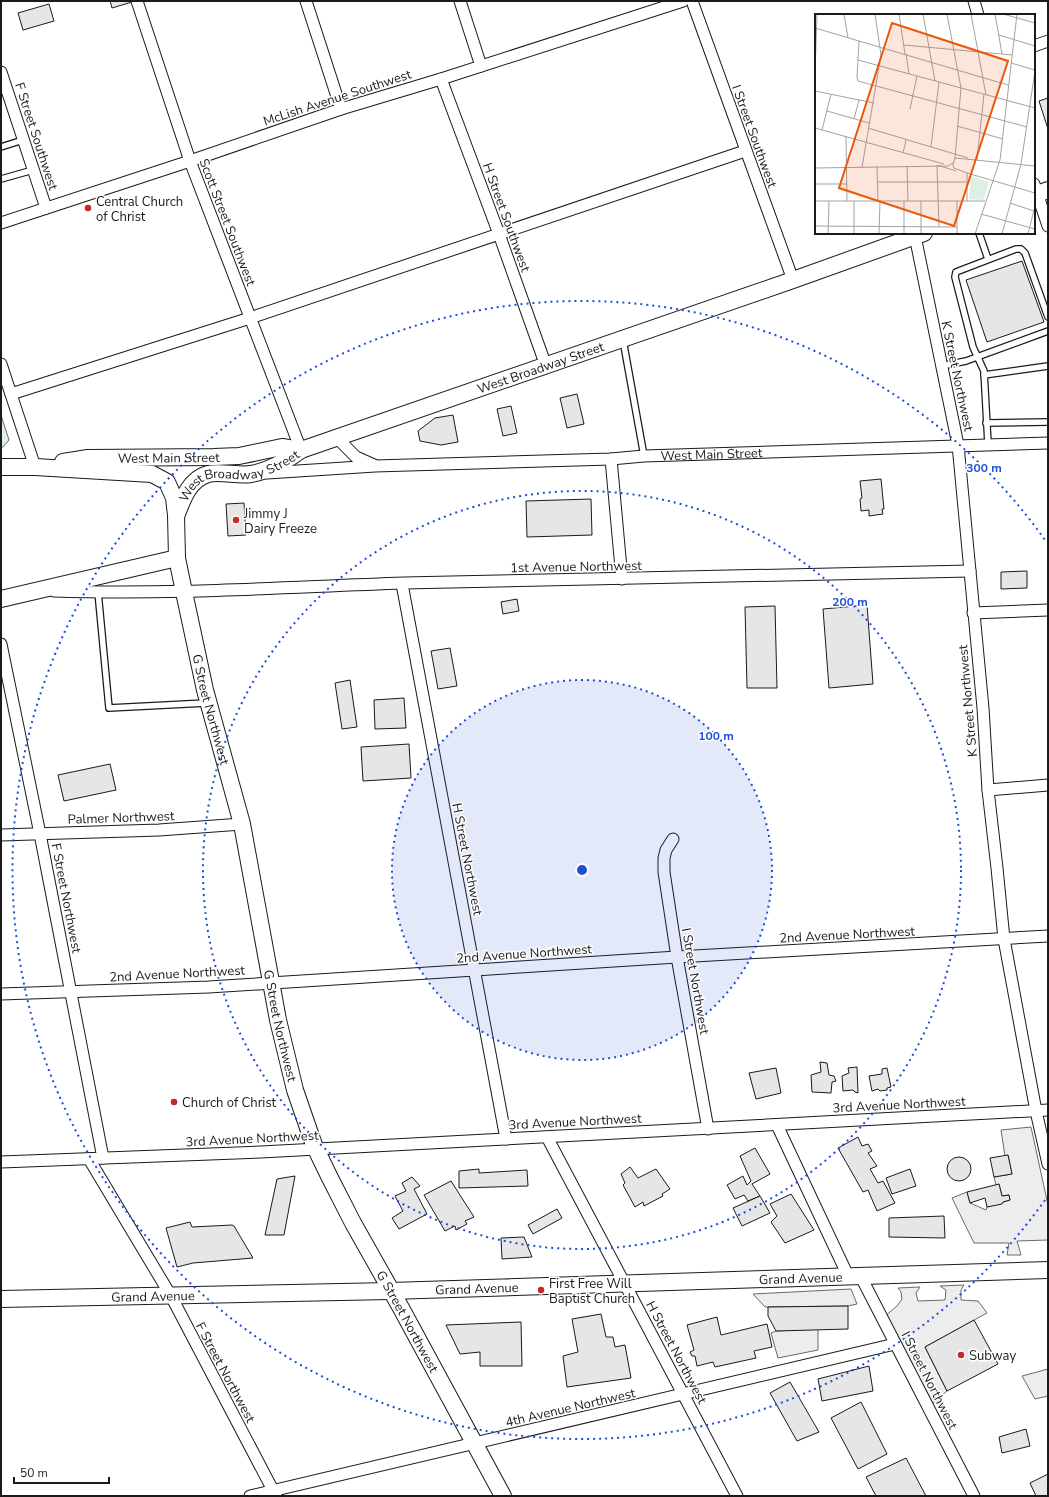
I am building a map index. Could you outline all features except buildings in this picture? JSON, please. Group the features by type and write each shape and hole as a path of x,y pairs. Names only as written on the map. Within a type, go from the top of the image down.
{"street":[{"name":"Scott Street Southwest","path":"137,1 190,161 301,450"},
{"path":"306,1 341,109"},
{"path":"460,1 481,66"},
{"name":"McLish Avenue Southwest","path":"1,223 190,161 341,109 441,79 680,1"},
{"name":"I Street Southwest","path":"692,1 745,151 793,280"},
{"path":"974,1 978,14"},
{"path":"1035,46 1048,41"},
{"name":"F Street Southwest","path":"1,72 46,208"},
{"name":"H Street Southwest","path":"441,79 499,234 546,366"},
{"path":"11,394 250,318 745,151"},
{"path":"1038,191 1048,226"},
{"name":"West Broadway Street","path":"176,515 183,497 193,482 208,474 251,474 276,467 301,450 919,235"},
{"name":"K Street Northwest","path":"919,235 941,366 958,445 983,708 988,790 1004,939 1036,1111 1048,1164"},
{"path":"1,364 35,467"},
{"name":"West Main Street","path":"337,438 356,457 375,466"},
{"name":"West Main Street","path":"251,474 375,466 1048,443"},
{"name":"West Main Street","path":"35,467 88,458 214,458 240,456 282,447 301,450"},
{"path":"611,459 622,578"},
{"name":"West Main Street","path":"1,467 35,467 152,474 167,482 174,498 176,515"},
{"name":"G Street Northwest","path":"176,515 177,558 184,592 208,703 242,824 278,1020 295,1090 316,1149 353,1224 503,1496"},
{"path":"1,599 177,558"},
{"name":"1st Avenue Northwest","path":"184,592 622,578 970,571"},
{"name":"H Street Northwest","path":"402,584 506,1139"},
{"path":"40,590 184,592"},
{"path":"973,613 1048,610"},
{"name":"F Street Northwest","path":"1,644 104,1158"},
{"path":"988,790 1048,785"},
{"name":"Palmer Northwest","path":"1,836 159,830 242,824"},
{"name":"I Street Northwest","path":"673,839 666,850 664,858 664,872 677,957 708,1128"},
{"name":"2nd Avenue Northwest","path":"1,994 208,987 677,957 1048,936"},
{"name":"3rd Avenue Northwest","path":"88,1159 316,1149 1048,1110"},
{"name":"I Street Northwest","path":"777,1125 855,1277 895,1344 974,1496"},
{"name":"H Street Northwest","path":"546,1137 626,1284 737,1496"},
{"path":"1,1162 88,1159"},
{"name":"F Street Northwest","path":"88,1159 171,1296 275,1493"},
{"name":"Grand Avenue","path":"1,1299 390,1291 1048,1270"},
{"name":"4th Avenue Northwest","path":"250,1496 275,1493 895,1344"}],"lane":[{"path":"1,147 23,140"},
{"path":"1,180 33,170"},
{"path":"979,234 988,259"},
{"path":"988,444 984,371 973,347 955,277 956,272 1016,249 1021,249 1025,253 1048,317"},
{"path":"941,366 966,361 1048,332"},
{"path":"623,339 644,456"},
{"path":"984,375 1048,366"},
{"path":"986,423 1048,422"},
{"path":"98,592 109,708 208,703"}],"green space":[{"path":"1,415 9,440 1,449"}],"shaded area":[{"path":"1031,1127 1048,1205 1048,1240 1017,1241 1021,1255 1007,1255 1009,1243 974,1243 952,1198 967,1192 970,1203 986,1210 987,1207 1010,1200 1009,1195 1002,1196 999,1184 996,1185 994,1177 1012,1174 1008,1155 1005,1156 1001,1130"},
{"path":"964,1285 961,1290 961,1300 978,1301 987,1313 925,1347 947,1391 932,1404 884,1317 897,1306 902,1299 901,1292 898,1288 920,1287 916,1293 918,1301 945,1300 946,1290 940,1286"},
{"path":"851,1289 857,1304 848,1306 765,1307 753,1294"},
{"path":"818,1329 818,1350 778,1358 771,1333 776,1331"},
{"path":"1048,1369 1048,1396 1035,1399 1022,1376"}],"place":[{"name":"Central Church of Christ","path":"88,208"},
{"name":"Jimmy J Dairy Freeze","path":"236,520"},
{"name":"Church of Christ","path":"174,1102"},
{"name":"First Free Will Baptist Church","path":"541,1290"},
{"name":"Subway","path":"961,1355"}]}
